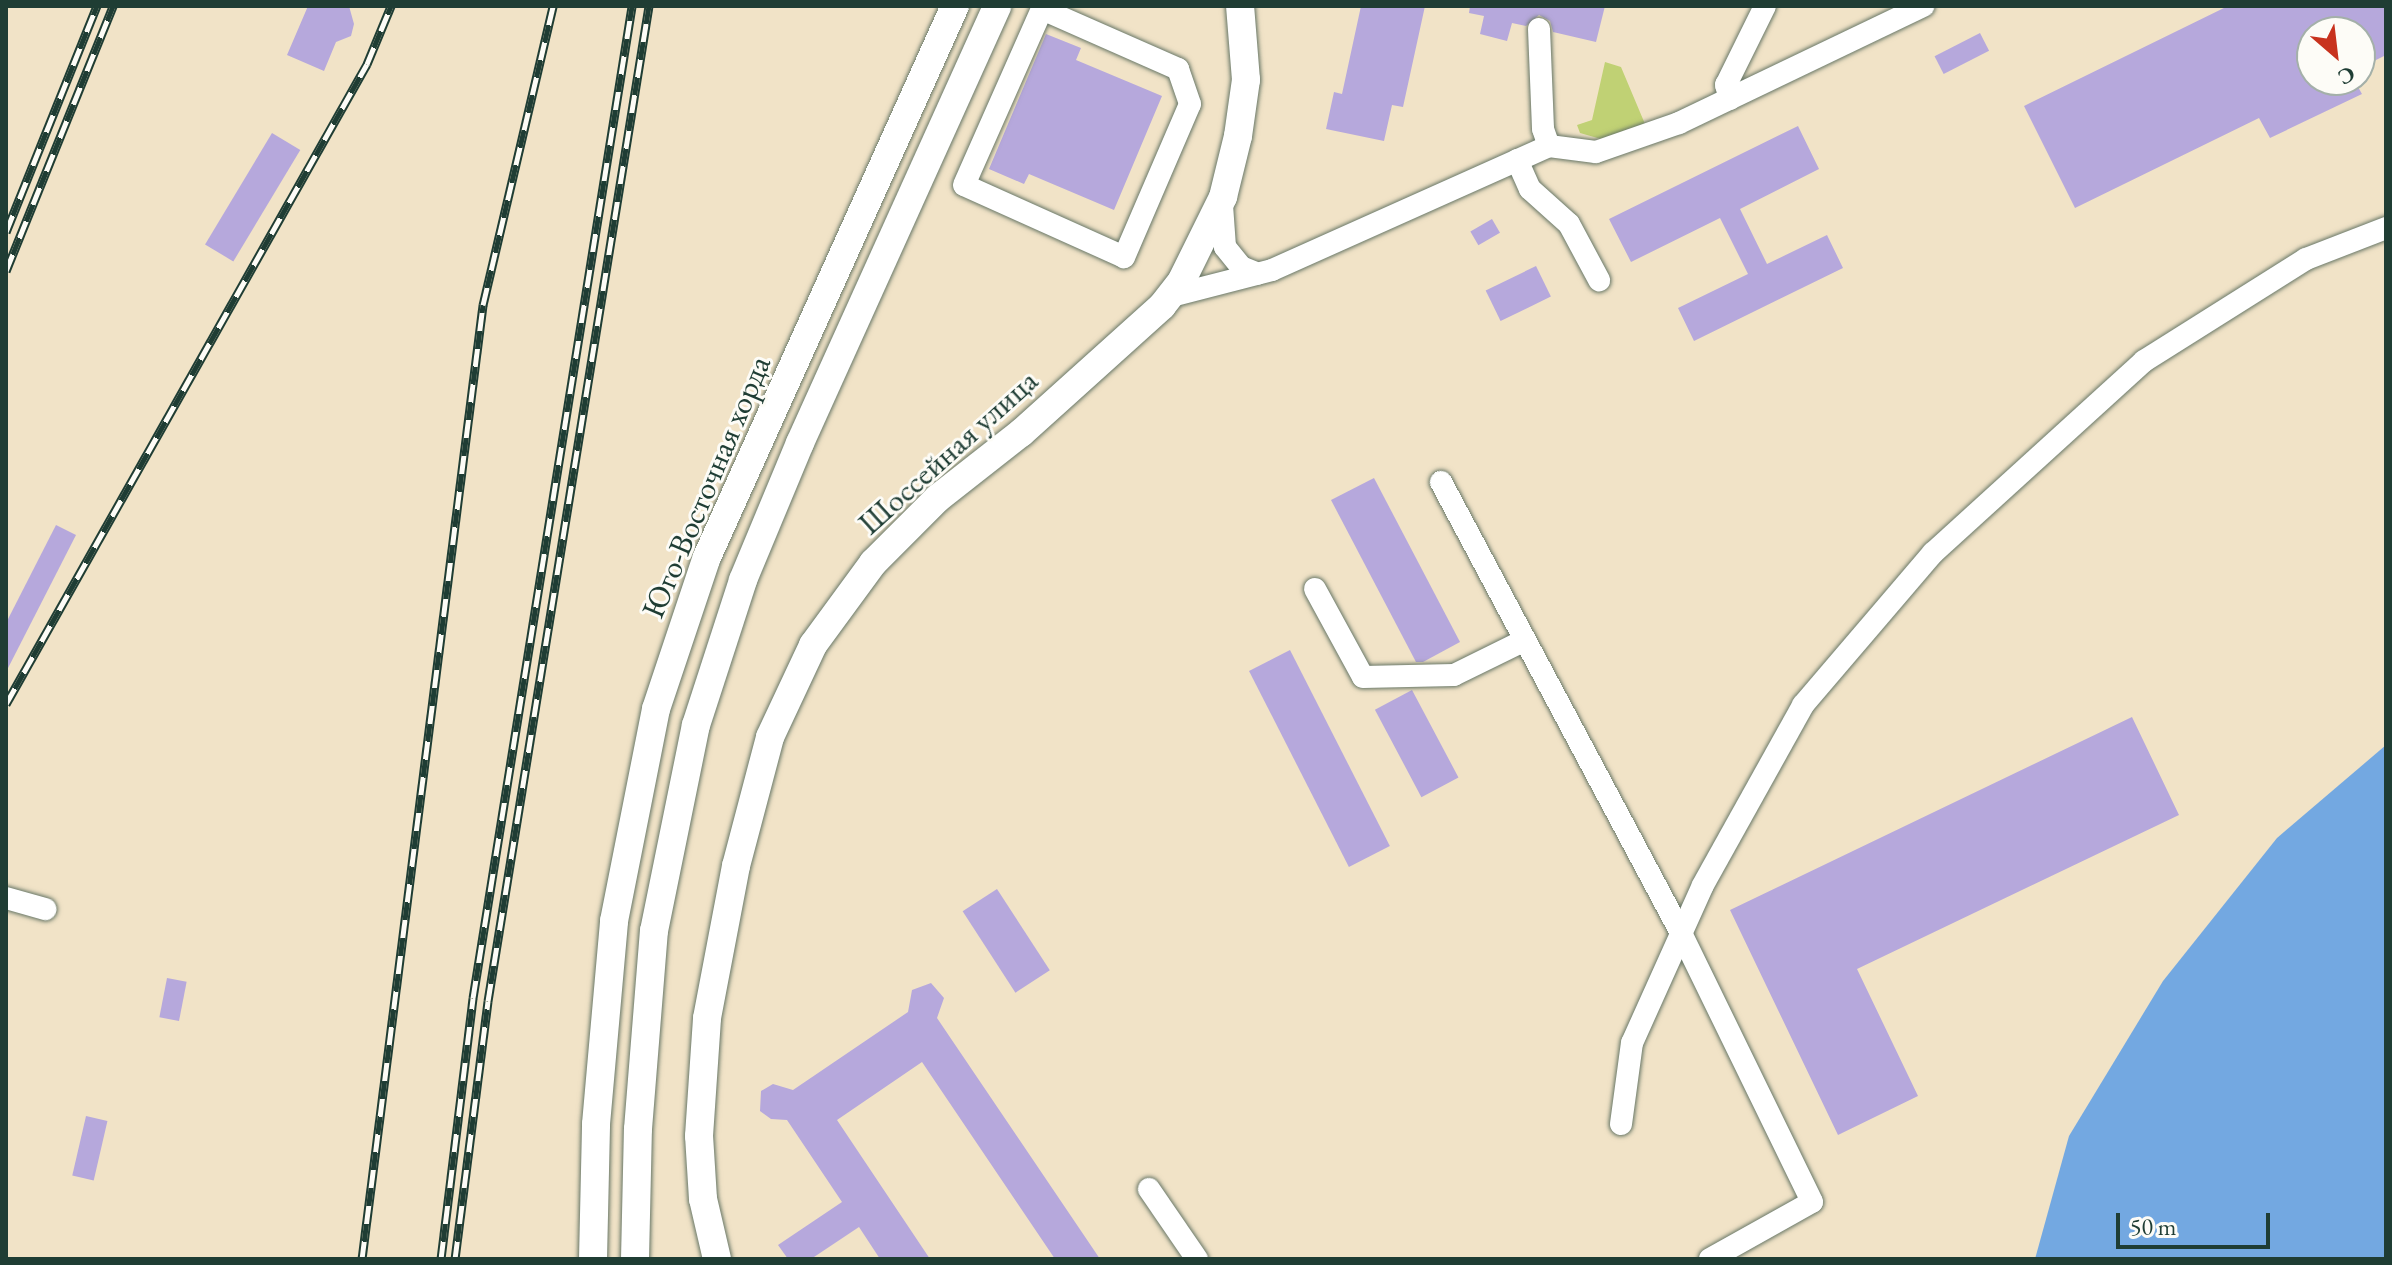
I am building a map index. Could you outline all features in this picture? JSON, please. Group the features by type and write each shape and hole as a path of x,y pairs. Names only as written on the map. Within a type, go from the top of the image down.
{"main road":[{"name":"Юго-Восточная хорда","path":"593,1259 596,1124 614,921 656,709 707,557 955,6"},
{"path":"635,1259 638,1129 654,931 696,725 743,580 800,443 997,6"},
{"name":"Шоссейная улица","path":"717,1259 703,1199 699,1136 707,1018 736,866 770,737 813,645 873,563 938,498 1021,433 1171,296 1223,197 1246,80 1240,6"}],"street":[{"path":"1730,99 1726,85 1765,6"},
{"path":"1171,296 1258,274 1549,146 1596,152 1730,99 1888,14 1923,6"},
{"path":"1043,8 1178,69 1190,104 1124,257 964,185 1043,8"},
{"path":"1539,29 1543,129 1549,146"},
{"path":"1517,160 1530,189 1569,224 1599,280"},
{"path":"1223,197 1220,227 1225,247 1241,267 1258,274"},
{"path":"1621,1124 1632,1043 1681,933 1803,705 1933,553 2144,361 2306,259 2386,228"},
{"path":"1441,482 1681,933 1812,1202 1710,1259"},
{"path":"1315,589 1363,677 1454,675 1525,640"},
{"path":"6,898 45,909"},
{"path":"1149,1189 1197,1259"}],"green space":[{"path":"1605,62 1621,67 1645,124 1601,139 1580,133 1577,125 1592,120"}],"water":[{"path":"2386,745 2386,1259 2035,1259 2069,1136 2163,981 2277,838"}],"building":[{"path":"308,6 349,6 354,24 351,36 336,42 324,71 287,55"},
{"path":"1361,6 1425,6 1403,107 1392,105 1384,141 1326,129 1334,92 1342,94"},
{"path":"1470,6 1605,6 1596,42 1553,32 1550,21 1539,15 1526,26 1512,23 1507,41 1480,34 1484,16 1469,13"},
{"path":"2228,6 2386,6 2386,55 2376,60 2376,16 2296,16 2296,96 2358,96 2270,138 2259,118 2075,208 2024,106"},
{"path":"1980,33 1989,51 1944,74 1935,56"},
{"path":"1046,34 1081,48 1076,60 1162,96 1114,210 1029,174 1024,184 989,169"},
{"path":"1798,126 1819,169 1740,209 1767,264 1827,235 1843,268 1694,341 1678,308 1748,274 1720,218 1631,262 1609,219"},
{"path":"272,133 300,150 233,261 205,244"},
{"path":"1492,219 1500,233 1478,245 1470,232"},
{"path":"1536,266 1551,297 1501,321 1486,291"},
{"path":"1374,478 1460,642 1423,662 1416,662 1331,500"},
{"path":"56,525 76,535 6,672 6,623"},
{"path":"1290,650 1390,846 1349,867 1249,671"},
{"path":"1412,690 1458,777 1421,797 1375,710"},
{"path":"2132,717 2179,815 1857,969 1918,1096 1838,1135 1730,910"},
{"path":"997,889 1050,970 1015,993 963,911"},
{"path":"167,978 187,982 179,1021 159,1017"},
{"path":"931,983 944,998 937,1018 1100,1259 1055,1259 922,1062 837,1120 930,1259 880,1259 859,1227 811,1259 788,1259 778,1245 842,1202 787,1120 771,1119 760,1111 761,1091 773,1084 793,1090 908,1012 912,990"},
{"path":"86,1116 107,1121 94,1180 72,1175"}],"railway":[{"path":"6,232 97,6"},
{"path":"6,271 113,6"},
{"path":"6,704 367,64 391,6"},
{"path":"362,1259 483,305 553,6"},
{"path":"441,1259 473,998 632,6"},
{"path":"455,1259 488,1001 649,6"}]}
